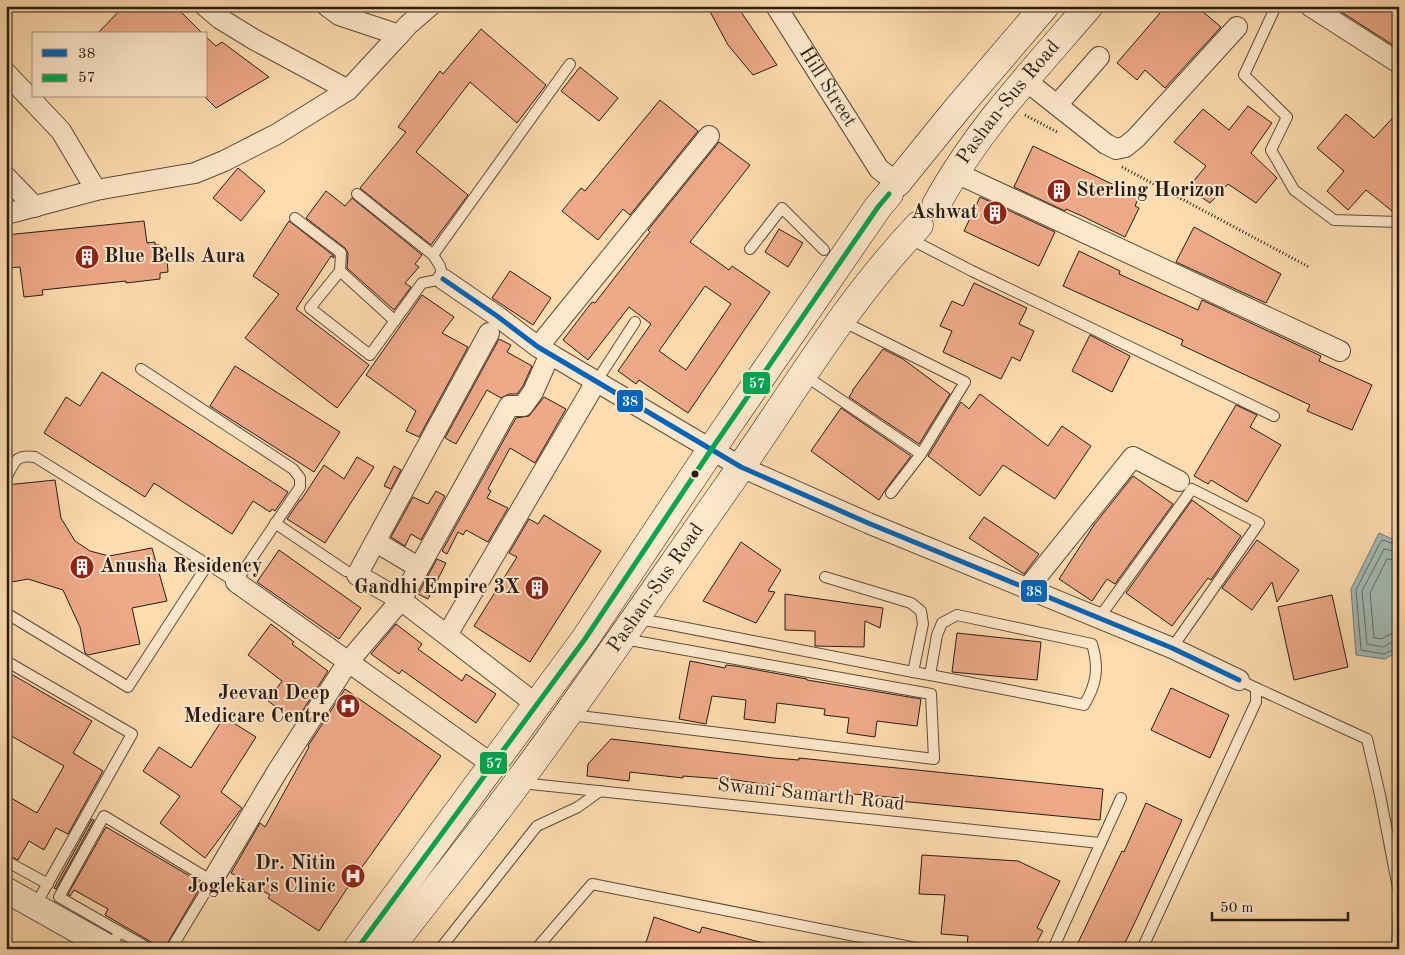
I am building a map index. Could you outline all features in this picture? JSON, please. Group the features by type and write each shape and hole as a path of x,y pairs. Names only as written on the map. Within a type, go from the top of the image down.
{"main road":[{"name":"Pashan-Sus Road","path":"357,949 584,639 878,207 888,182 1045,6"},
{"name":"Pashan-Sus Road","path":"936,205 981,134 1089,6"},
{"path":"907,178 918,179 928,184 934,193 936,205 930,217 913,232 908,226 898,222 891,215 888,205 888,182 907,178"},
{"name":"Pashan-Sus Road","path":"389,949 518,783 568,714 741,467 841,320 913,232"}],"street":[{"path":"205,6 219,18 255,40 348,90"},
{"path":"328,6 339,15 399,35"},
{"path":"6,214 96,190 196,172 224,161 277,134 348,90 408,25 430,6"},
{"name":"Hill Street","path":"776,6 888,182"},
{"path":"1310,6 1399,63"},
{"path":"1025,80 1116,150 1125,147 1136,138 1237,27"},
{"path":"1057,105 1099,57"},
{"path":"6,73 61,131 96,190"},
{"path":"212,881 277,772 348,662 401,600 509,406 523,406 533,392 544,351 709,136"},
{"path":"956,172 1340,351"},
{"path":"6,177 35,206"},
{"path":"443,279 544,351 741,467 868,523 1172,648 1248,684"},
{"path":"489,333 358,575 401,600 537,705"},
{"path":"447,635 596,382"},
{"path":"1027,589 1134,458 1179,481"},
{"path":"376,542 418,567"},
{"path":"236,582 493,765"},
{"path":"6,890 35,906 114,943"},
{"path":"6,906 82,949"}],"lane":[{"path":"1276,6 1244,75 1287,117 1271,150 1294,190 1334,220 1399,222"},
{"path":"433,254 570,64"},
{"path":"295,218 341,253 340,272 310,308 370,355 422,283 443,279 440,266 433,254 357,194"},
{"path":"750,249 782,208 824,250"},
{"path":"913,232 972,271 1274,416"},
{"path":"340,272 395,321"},
{"path":"841,320 965,382 921,454 890,493"},
{"path":"596,382 635,322"},
{"path":"6,478 17,458 24,455 35,457 236,582 300,487 300,478 293,469 141,370"},
{"path":"804,375 921,454"},
{"path":"1099,618 1192,489 1259,523 1172,648"},
{"path":"275,523 346,571"},
{"path":"6,612 128,686 208,564"},
{"path":"825,577 911,603 921,611 923,624 913,672"},
{"path":"628,628 913,672 1084,704 1089,697 1096,676 1096,658 1092,644 957,615 942,623 939,629 930,675"},
{"path":"568,714 934,759 931,694 628,628"},
{"path":"6,661 132,734 35,906"},
{"path":"1248,684 1367,740 1399,893"},
{"path":"1142,949 1256,702 1248,684"},
{"name":"Swami Samarth Road","path":"518,783 1100,843"},
{"path":"440,949 537,826 578,807 600,791"},
{"path":"1053,949 1121,798"},
{"path":"150,949 114,943 59,897 104,816 212,881 171,949"},
{"path":"6,861 48,884"},
{"path":"536,949 592,884 921,949"},
{"path":"1397,949 1399,908"}],"path":[{"path":"1005,104 1064,136"},
{"path":"1117,164 1309,267"}],"water":[{"path":"1379,533 1399,542 1399,651 1385,659 1356,655 1351,589"}],"building":[{"path":"124,6 175,6 201,32 99,32"},
{"path":"707,6 738,6 777,65 753,75 728,45"},
{"path":"1166,6 1196,6 1221,27 1165,88 1145,70 1137,80 1117,63"},
{"path":"1332,6 1399,6 1399,49"},
{"path":"481,29 546,85 517,123 470,82 416,152 468,195 431,245 360,188 406,132 398,127 440,71 443,74"},
{"path":"208,39 216,46 222,42 269,77 216,108 206,98 208,98"},
{"path":"580,67 618,98 599,121 561,91"},
{"path":"660,100 698,131 630,215 623,209 598,240 562,211 581,188 585,191"},
{"path":"1248,106 1272,123 1251,153 1277,178 1256,203 1228,184 1210,203 1188,188 1206,166 1174,142 1203,109 1229,130"},
{"path":"1399,111 1399,215 1366,190 1348,210 1327,191 1344,171 1317,148 1346,114 1374,138"},
{"path":"719,142 750,165 690,242 729,270 732,266 770,292 688,413 639,380 636,384 618,371 651,324 629,307 588,360 563,340 592,302 595,303 650,232 648,230","holes":["705,286 731,304 686,370 659,351"]},
{"name":"Sterling Horizon","path":"1033,146 1139,197 1135,206 1139,208 1125,237 1014,187"},
{"path":"238,168 265,191 241,221 213,198"},
{"path":"326,191 345,206 352,198 422,255 415,264 419,267 405,283 411,287 394,310 347,268 348,253 345,248 306,218"},
{"name":"Ashwat","path":"980,197 1055,232 1039,266 964,231"},
{"name":"Blue Bells Aura","path":"144,221 147,243 155,242 155,245 159,245 159,248 166,247 168,272 160,273 160,279 42,290 43,295 24,297 20,267 6,268 6,235"},
{"path":"289,221 334,256 334,258 331,256 296,309 369,365 337,408 245,338 279,294 253,276"},
{"path":"1194,227 1281,274 1266,303 1176,262"},
{"path":"779,229 803,243 788,267 765,252"},
{"path":"1079,251 1120,271 1119,274 1198,310 1202,300 1321,356 1319,361 1372,385 1352,430 1307,411 1310,405 1181,345 1183,340 1063,286"},
{"path":"510,271 551,298 533,325 492,298"},
{"path":"974,283 1027,308 1019,324 1034,331 1020,361 1012,357 1001,379 943,352 952,331 940,326 952,301 963,306"},
{"path":"422,295 454,317 442,333 468,347 419,437 406,431 416,411 366,375"},
{"path":"1090,335 1130,356 1112,392 1072,371"},
{"path":"499,339 511,345 507,352 532,366 523,386 517,394 509,394 501,398 487,390 456,444 445,438"},
{"path":"883,349 903,359 950,394 919,444 849,397"},
{"path":"235,366 340,432 314,472 210,406"},
{"path":"102,372 288,492 275,511 272,509 270,512 253,501 232,534 154,483 145,497 44,433 66,397 80,406"},
{"path":"980,394 1048,446 1062,426 1091,446 1055,499 1003,465 980,496 928,456 961,402 969,409"},
{"path":"544,397 566,409 535,463 510,448 488,489 491,491 487,498 508,508 488,542 466,530 463,535 458,532 447,554 442,551 516,418 529,416"},
{"path":"1236,405 1257,415 1250,427 1281,445 1247,502 1211,480 1208,484 1194,476"},
{"path":"841,408 911,456 879,500 811,451"},
{"path":"357,457 374,467 325,543 287,519 324,465 344,479"},
{"path":"394,466 401,470 391,489 384,486"},
{"path":"1133,476 1173,504 1115,584 1107,579 1092,601 1059,579 1094,525"},
{"name":"Anusha Residency","path":"55,480 61,518 75,541 90,551 109,556 152,548 167,601 132,608 140,644 88,655 85,653 80,627 63,590 28,579 6,583 6,485"},
{"path":"436,491 445,496 421,540 411,534 405,546 391,537 413,497 428,504"},
{"path":"1192,500 1241,536 1211,580 1208,578 1172,626 1126,593"},
{"name":"Gandhi Empire 3X","path":"544,515 601,551 530,662 474,626 517,557 509,553 529,519 538,524"},
{"path":"984,517 1039,554 1024,574 969,538"},
{"path":"1257,540 1299,570 1277,602 1272,582 1252,610 1222,588"},
{"path":"741,542 781,570 768,591 775,592 756,623 703,601"},
{"path":"279,550 361,608 339,639 257,582"},
{"path":"437,559 446,563 428,599 418,594"},
{"path":"785,594 883,608 880,628 865,621 864,647 815,646 815,631 785,630"},
{"path":"1332,595 1348,667 1294,680 1278,607"},
{"path":"271,624 294,642 292,644 328,671 296,721 268,701 282,681 248,655"},
{"path":"396,624 422,644 418,649 462,681 466,674 496,694 476,723 402,670 399,674 371,654"},
{"path":"957,633 1041,642 1037,680 952,672"},
{"path":"690,661 725,668 726,665 735,666 921,699 917,726 877,721 875,737 847,733 849,718 824,715 825,709 777,703 775,723 744,719 746,700 712,696 706,724 679,719"},
{"path":"6,671 92,721 73,753 103,771 68,834 56,828 44,850 29,841 18,860 6,854 6,795 37,813 64,766 6,733"},
{"path":"1171,688 1229,715 1210,758 1151,730"},
{"path":"345,689 441,756 319,931 268,898 270,895 231,873 260,823 265,827 308,746"},
{"path":"224,717 256,737 221,792 242,808 205,858 160,823 180,796 143,771 159,747 191,768"},
{"path":"611,739 774,758 799,760 799,758 1103,789 1100,820 899,801 900,798 795,789 736,780 683,776 683,778 630,772 629,781 587,776 588,764"},
{"path":"1146,803 1182,820 1122,949 1075,949 1122,851 1124,852"},
{"path":"92,819 94,820 56,889 54,888"},
{"path":"106,827 200,882 201,886 164,949 156,947 153,943 105,915 108,909 74,890 70,896 68,894"},
{"path":"922,855 1018,861 1060,881 1037,928 1043,931 1033,949 998,949 967,945 968,936 941,934 945,895 919,894"},
{"path":"654,917 700,933 702,927 767,944 766,949 644,949"}],"transit line":[{"name":"57","path":"357,949 585,639 711,450 878,207 889,194"},
{"name":"38","path":"443,279 538,347 741,467 868,523 1172,648 1239,680"}],"place":[{"name":"Sterling Horizon","path":"1059,191"},
{"name":"Ashwat","path":"995,213"},
{"name":"Blue Bells Aura","path":"87,257"},
{"name":"Anusha Residency","path":"82,567"},
{"name":"Gandhi Empire 3X","path":"537,588"},
{"name":"Jeevan Deep Medicare Centre","path":"348,706"},
{"name":"Dr. Nitin Joglekar's Clinic","path":"353,876"}]}
